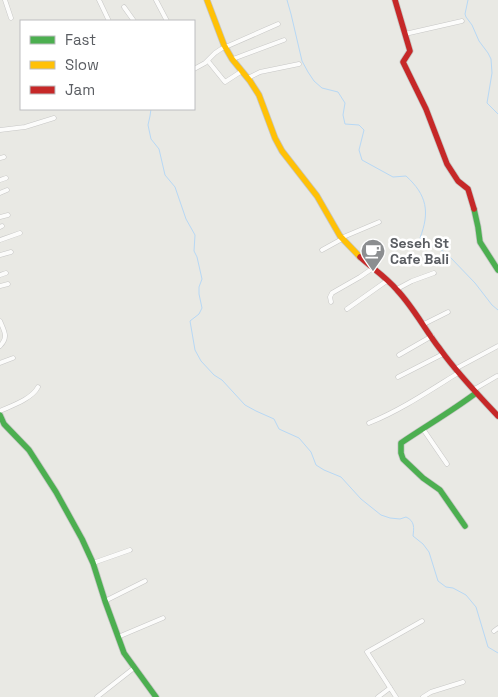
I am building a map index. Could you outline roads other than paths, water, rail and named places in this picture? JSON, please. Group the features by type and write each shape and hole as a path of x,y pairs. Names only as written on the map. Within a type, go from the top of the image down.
{"street":[{"path":"5,0 11,18"},
{"path":"99,0 109,20"},
{"path":"156,0 166,20"},
{"path":"207,0 218,33 233,59 258,93 280,147 318,197 341,238 397,290 424,324 456,371 475,392 495,408 498,416"},
{"path":"395,0 410,53 403,62 426,109 447,164 458,181 468,188 480,242 498,270"},
{"path":"124,7 133,20"},
{"path":"405,34 462,21"},
{"path":"195,68 208,61 215,52 278,24"},
{"path":"233,59 284,40"},
{"path":"208,61 225,82 242,70"},
{"path":"248,78 260,72 299,64"},
{"path":"0,130 25,127 54,118"},
{"path":"0,180 6,178"},
{"path":"0,193 7,190"},
{"path":"0,217 8,215"},
{"path":"322,250 341,238 380,222"},
{"path":"0,240 20,233"},
{"path":"0,255 11,252"},
{"path":"331,302 330,297 332,293 360,278 373,268"},
{"path":"0,275 6,273"},
{"path":"397,290 412,281 434,273"},
{"path":"347,309 388,280"},
{"path":"0,286 8,284"},
{"path":"424,324 448,312"},
{"path":"0,321 6,335 0,346"},
{"path":"399,355 432,336"},
{"path":"369,423 388,415 418,398 456,371 498,346"},
{"path":"398,377 443,354"},
{"path":"0,363 13,358"},
{"path":"465,526 440,490 423,478 402,457 400,453 402,441 455,409 497,376"},
{"path":"38,387 30,396 0,413 9,429 29,450 56,492 83,541 93,563 124,653 156,697"},
{"path":"423,429 447,464"},
{"path":"93,563 130,550"},
{"path":"105,601 145,582"},
{"path":"118,638 163,618"},
{"path":"396,697 367,652 422,622"},
{"path":"97,697 134,668"},
{"path":"423,697 431,692 462,682"},
{"path":"378,697 390,688"}],"waterway":[{"path":"287,0 302,61 308,72 322,88 338,92 345,103 343,115 345,124 359,125 364,130 359,150 362,160 393,177 406,176 413,183 425,204 425,220 420,238 429,245 439,248 450,257 498,310"},
{"path":"468,0 466,17 491,59 492,73 487,103 498,114"},
{"path":"151,110 148,125 151,139 159,149 165,175 175,187 186,219 195,235 194,251 202,279 199,287 202,308 199,314 190,321 195,350 201,361 245,405 274,419 279,429 299,438 311,452 316,465 341,477 361,499 381,515 400,519 406,517 411,521 414,528 413,536 429,552 438,581 446,587 453,588 466,595 476,607 488,647 498,653"}],"place":[{"name":"Seseh St Cafe Bali","path":"373,272"}]}
